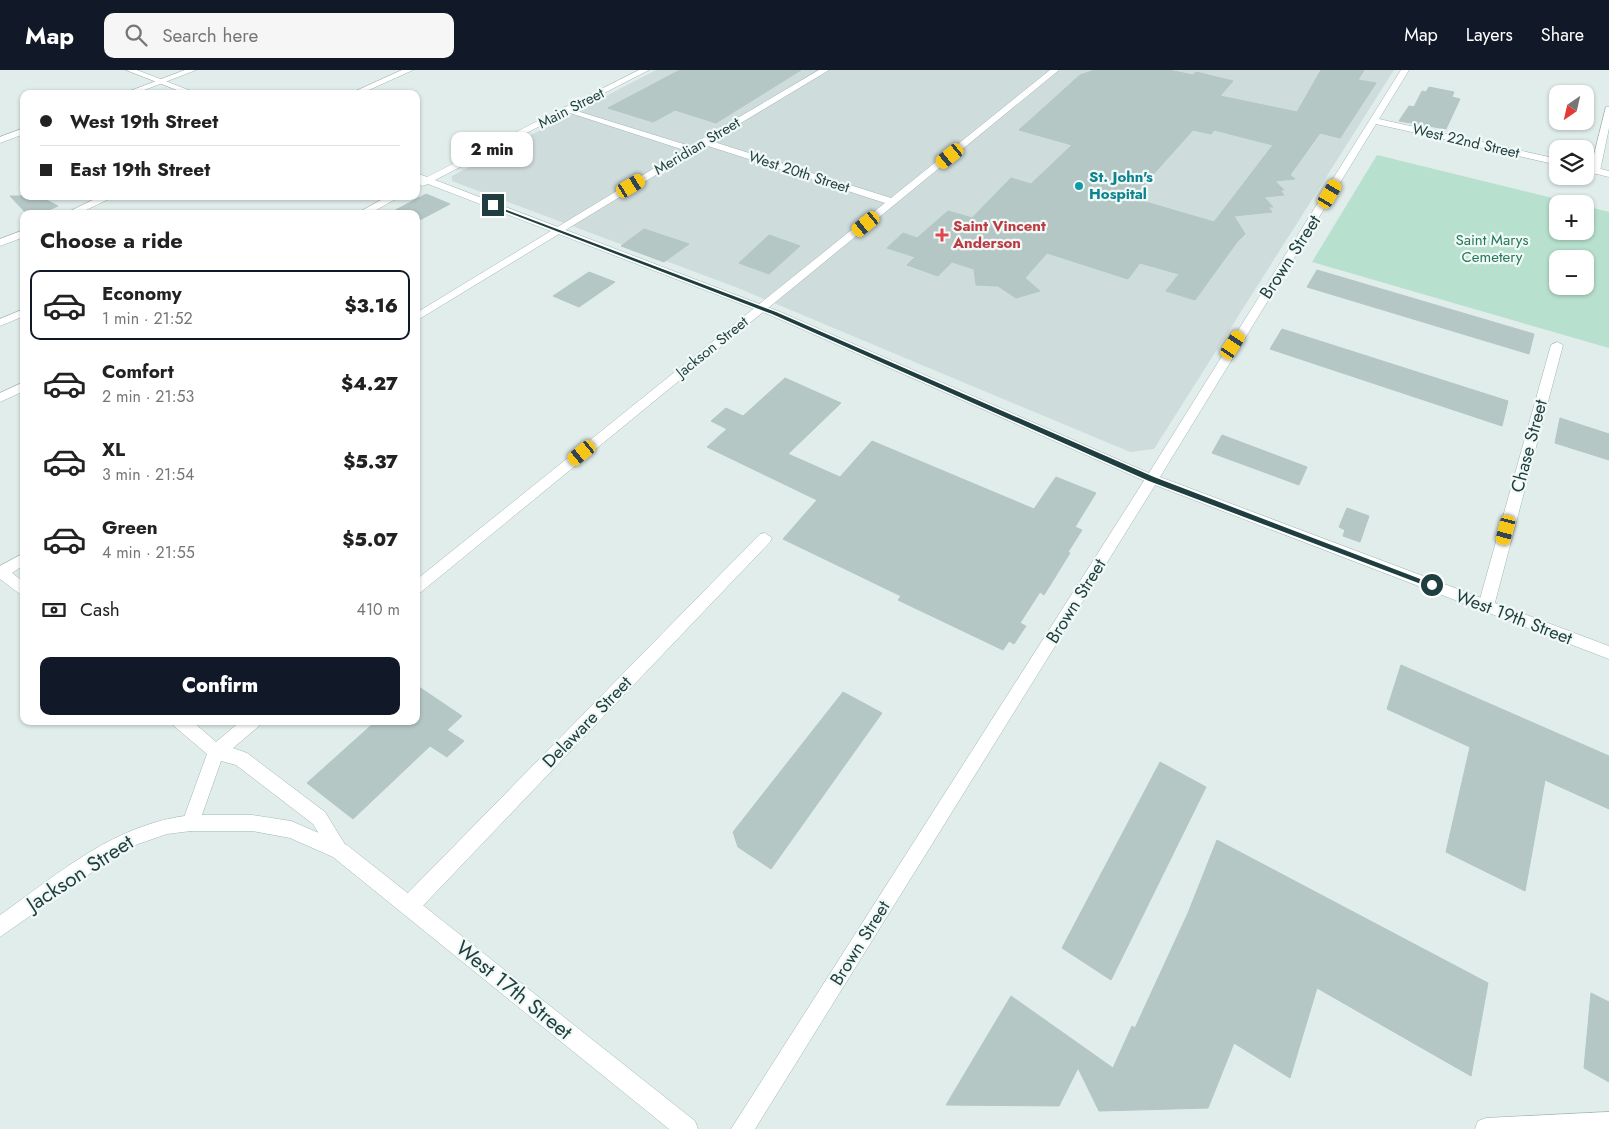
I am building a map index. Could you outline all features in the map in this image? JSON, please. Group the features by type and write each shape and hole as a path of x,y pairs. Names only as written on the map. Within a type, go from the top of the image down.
{"street":[{"path":"130,70 185,90"},
{"path":"137,90 192,70"},
{"path":"362,90 409,70"},
{"name":"Main Street","path":"420,184 645,70"},
{"name":"Meridian Street","path":"420,316 558,230 825,70"},
{"name":"Jackson Street","path":"420,585 1055,70"},
{"name":"Brown Street","path":"742,1129 1152,479 1405,70"},
{"path":"567,109 692,150"},
{"path":"1609,109 1595,171 1609,174"},
{"name":"West 22nd Street","path":"1374,122 1549,160"},
{"path":"0,140 20,132"},
{"name":"West 20th Street","path":"705,142 893,202"},
{"name":"West 19th Street","path":"420,177 761,308 1152,479 1609,653"},
{"path":"78,210 101,200"},
{"path":"369,210 388,200"},
{"path":"0,243 20,235"},
{"path":"0,323 20,314"},
{"name":"Chase Street","path":"1486,606 1557,345"},
{"path":"0,398 20,388"},
{"name":"Delaware Street","path":"409,906 765,538"},
{"path":"20,561 1,573 20,588"},
{"name":"West 17th Street","path":"185,725 216,752 241,758 320,818 340,851"},
{"path":"191,822 216,752 249,725"},
{"name":"Jackson Street","path":"0,927 101,855 133,837 167,826 191,822"},
{"name":"West 17th Street","path":"191,822 252,823 291,830 340,851 687,1129"},
{"path":"1486,1129 1609,1123"}],"shaded area":[{"name":"Saint Vincent Anderson","path":"656,70 1394,70 1154,449 1130,452 738,288 452,181 452,176"}],"green space":[{"name":"Saint Marys Cemetery","path":"1377,155 1549,197 1549,240 1594,240 1594,208 1609,212 1609,348 1312,262"}],"building":[{"path":"680,70 801,70 716,123 675,110 653,122 608,108"},
{"name":"St. John's Hospital","path":"1095,70 1169,70 1193,75 1196,72 1233,81 1220,96 1297,112 1321,70 1364,70 1358,80 1376,83 1340,138 1320,133 1290,175 1295,179 1275,181 1284,190 1280,190 1284,195 1264,197 1273,207 1268,207 1272,212 1234,216 1245,234 1237,242 1195,300 1166,291 1179,274 1140,263 1128,279 1047,253 1025,278 1040,291 1016,298 998,286 976,285 974,269 952,262 938,276 907,265 915,257 887,248 903,233 917,238 948,211 972,218 1011,178 1031,184 1072,145 1019,130 1080,75","holes":["1193,130 1211,134 1214,130 1273,145 1214,222 1132,198"]},
{"path":"1429,87 1454,92 1452,97 1460,99 1446,129 1399,121 1409,106 1414,107 1422,91 1426,92"},
{"path":"426,194 450,204 420,220 420,210 396,210 415,200 420,200 420,197"},
{"path":"10,196 20,196 20,200 47,200 58,206 49,210 23,210"},
{"path":"644,229 689,244 664,262 621,246"},
{"path":"769,235 800,246 769,274 739,263"},
{"path":"1317,270 1534,334 1529,354 1307,287"},
{"path":"589,272 615,282 579,307 553,296"},
{"path":"1282,329 1508,401 1502,426 1270,349"},
{"path":"785,378 841,403 788,454 840,477 872,441 1034,509 1056,477 1096,493 1075,527 1082,530 1068,552 1070,553 1044,595 1040,592 1020,623 1026,626 1014,644 1009,641 1003,650 898,600 901,596 783,539 817,500 707,447 727,429 711,421 726,408 743,416"},
{"path":"1560,418 1609,434 1609,460 1555,443"},
{"path":"1222,435 1307,467 1299,485 1212,453"},
{"path":"1347,508 1369,516 1360,542 1343,536 1345,530 1339,527"},
{"path":"1401,665 1609,756 1609,809 1545,780 1525,891 1446,852 1470,747 1387,709"},
{"path":"420,688 462,716 447,730 464,741 447,757 430,746 353,819 307,783 372,725 420,725"},
{"path":"843,692 882,713 771,869 738,847 733,832"},
{"path":"1160,762 1206,787 1111,980 1062,948"},
{"path":"1217,840 1488,983 1471,1076 1317,988 1290,1078 1234,1043 1208,1108 1099,1111 1078,1068 1059,1106 946,1105 1011,996 1113,1068 1132,1026 1135,1028 1188,913"},
{"path":"1591,993 1609,1002 1609,1082 1584,1068"}],"place":[{"name":"St. John's Hospital","path":"1079,186"},
{"name":"Saint Vincent Anderson","path":"942,235"}],"route":[{"path":"493,205 774,313 1152,479 1432,585"}]}
